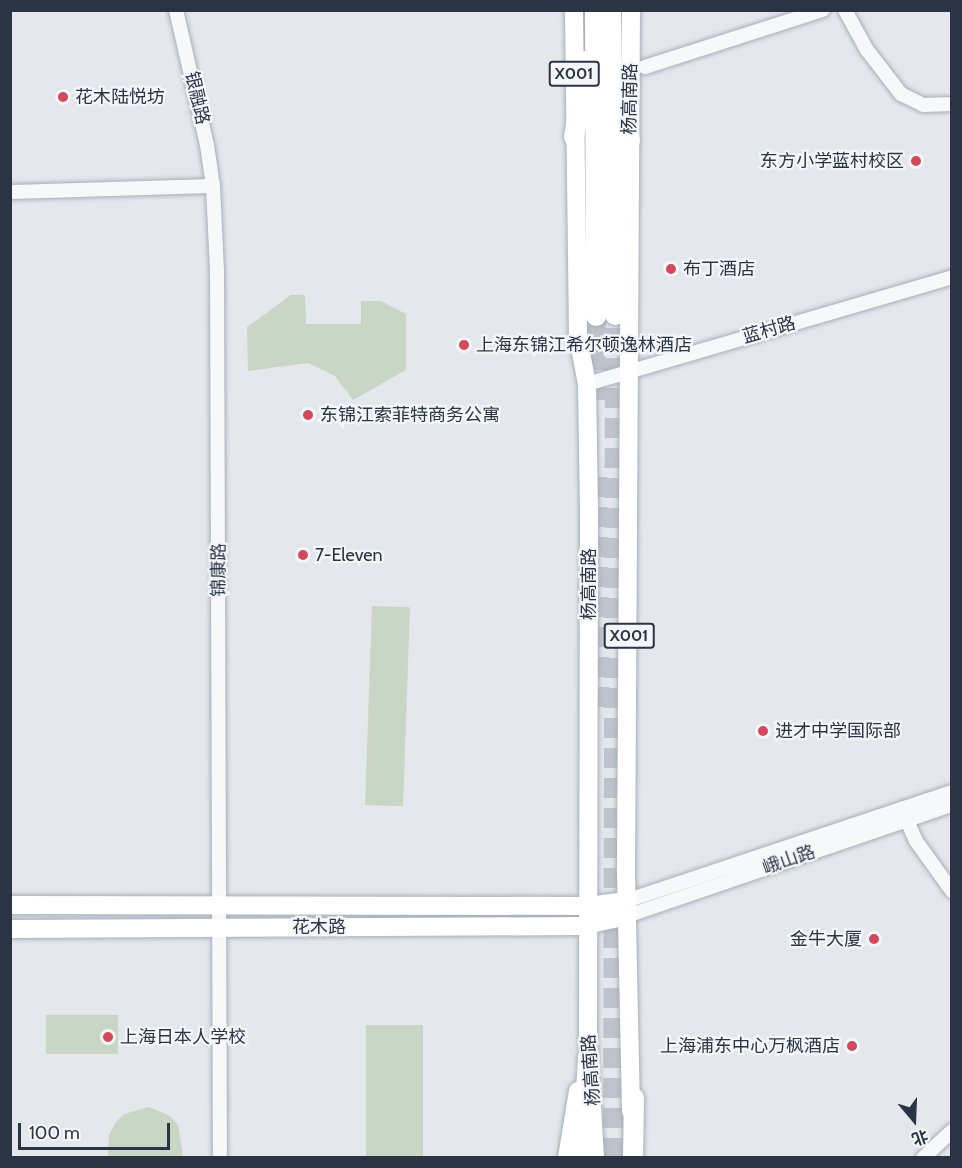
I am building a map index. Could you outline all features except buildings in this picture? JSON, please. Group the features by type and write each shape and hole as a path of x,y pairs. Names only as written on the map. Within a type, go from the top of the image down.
{"highway":[{"path":"574,137 594,10"},
{"name":"杨高南路","path":"594,10 605,315 612,10"},
{"path":"612,10 630,142"},
{"path":"582,1158 588,1057"},
{"path":"633,1158 634,1098"}],"main road":[{"name":"杨高南路","path":"574,10 578,337 587,384 588,1057 595,1158"},
{"name":"杨高南路","path":"624,1158 634,1098 627,909 631,10"},
{"name":"花木路","path":"10,905 589,906 627,909"},
{"name":"花木路","path":"10,929 589,924 627,909"},
{"name":"X001","path":"567,1158 578,1093 588,1057"},
{"name":"X001","path":"634,1098 643,1158"}],"street":[{"name":"银融路","path":"176,10 203,123 213,186"},
{"path":"645,67 824,10"},
{"path":"845,10 867,50 901,94 924,105 951,104"},
{"path":"10,192 213,186"},
{"name":"锦康路","path":"213,186 217,272 220,1158"},
{"name":"蓝村路","path":"587,384 951,277"},
{"name":"峨山路","path":"904,815 951,792"},
{"name":"峨山路","path":"627,909 904,815 951,805"},
{"path":"904,815 951,891"},
{"path":"923,1158 951,1131"}],"green space":[{"path":"291,295 305,295 306,324 361,324 361,301 381,301 406,314 406,370 353,400 335,376 308,363 248,371 247,327"},
{"path":"372,606 410,607 403,806 365,805"},
{"path":"46,1015 118,1015 118,1054 46,1054"},
{"path":"366,1025 423,1025 423,1157 366,1157"},
{"path":"149,1107 170,1116 178,1125 183,1157 108,1157 109,1135 115,1123 124,1114"}],"tunnel":[{"path":"613,1158 615,315"},
{"path":"595,400 596,316"},
{"path":"597,477 600,715"}],"place":[{"name":"花木陆悦坊","path":"63,97"},
{"name":"东方小学蓝村校区","path":"916,161"},
{"name":"布丁酒店","path":"671,269"},
{"name":"上海东锦江希尔顿逸林酒店","path":"464,345"},
{"name":"东锦江索菲特商务公寓","path":"308,415"},
{"name":"7-Eleven","path":"303,555"},
{"name":"进才中学国际部","path":"763,731"},
{"name":"金牛大厦","path":"874,939"},
{"name":"上海日本人学校","path":"108,1037"},
{"name":"上海浦东中心万枫酒店","path":"852,1046"}]}
